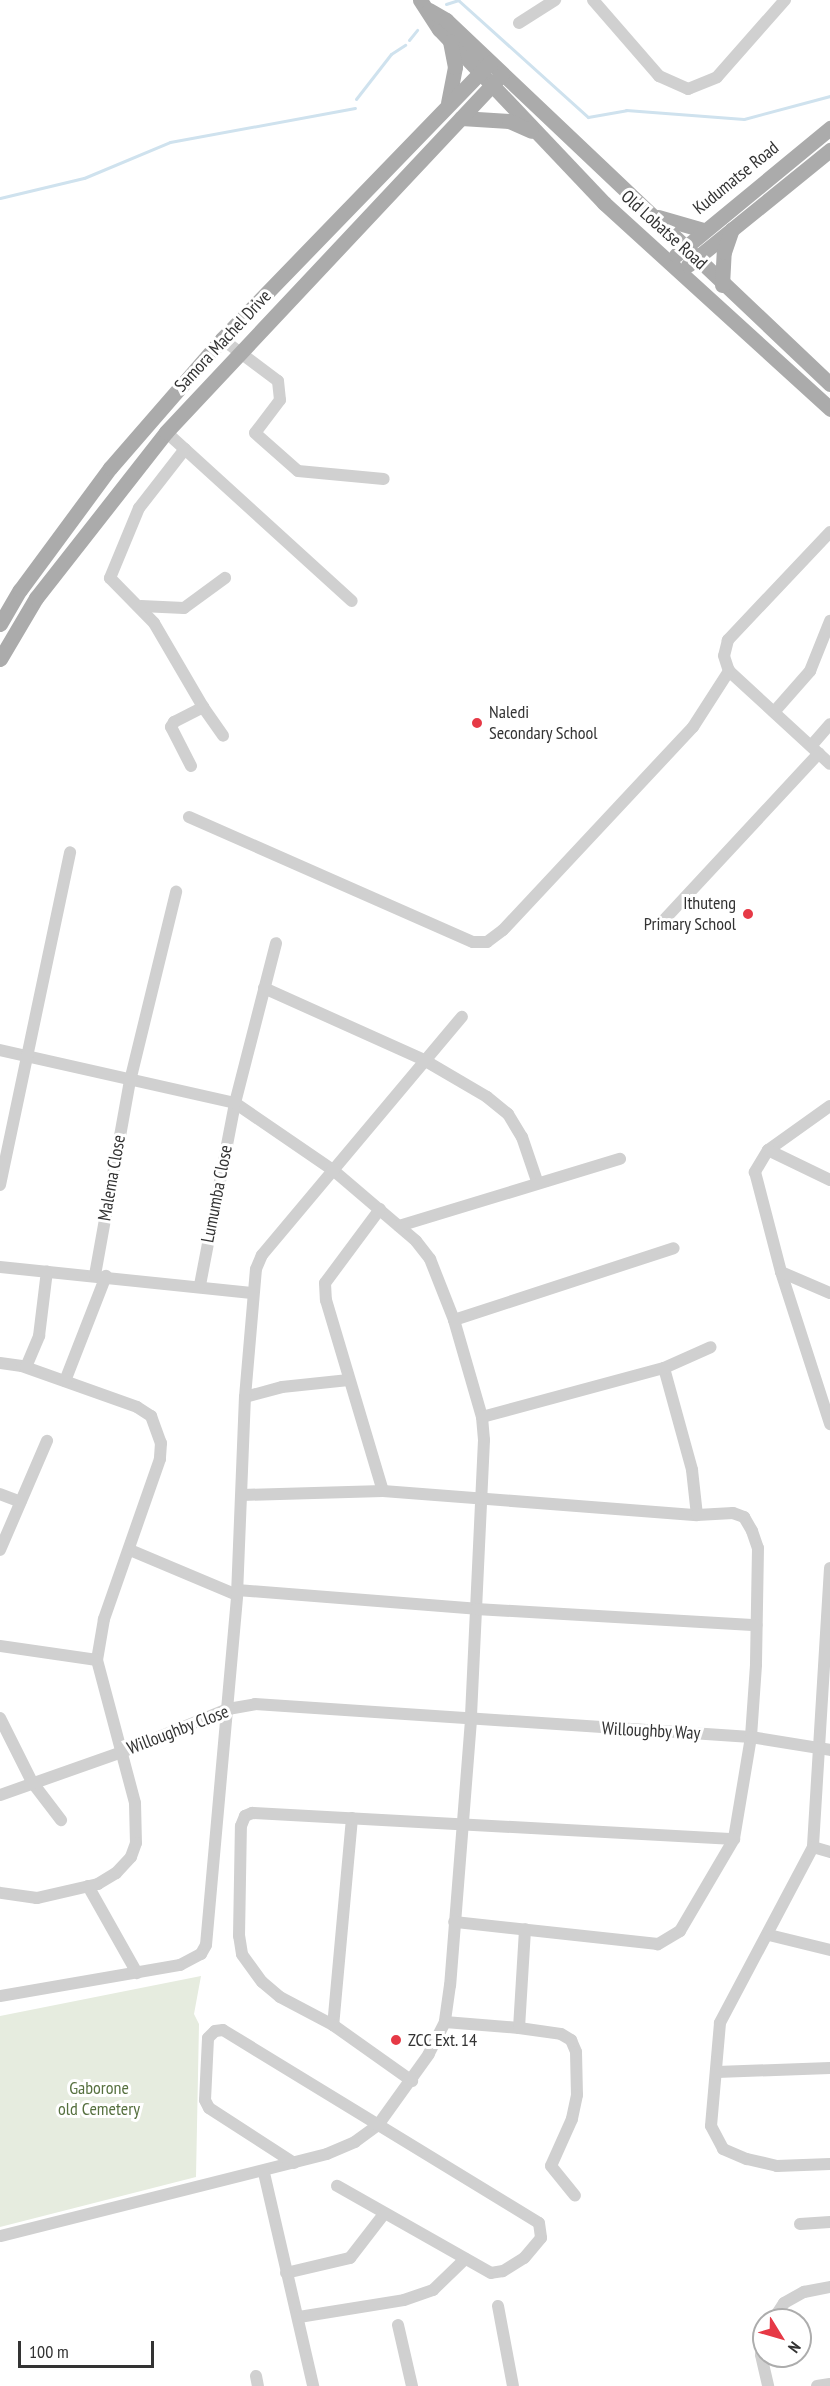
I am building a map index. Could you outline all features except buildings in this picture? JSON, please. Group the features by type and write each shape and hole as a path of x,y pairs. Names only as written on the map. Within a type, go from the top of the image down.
{"main road":[{"path":"424,4 450,41 485,66"},
{"path":"424,4 446,20 485,66"},
{"path":"448,105 454,67 450,41"},
{"name":"Old Lobatse Road","path":"485,66 650,214 722,285 830,384"},
{"name":"Samora Machel Drive","path":"0,624 20,590 110,468 222,339 485,66"},
{"name":"Old Lobatse Road","path":"497,78 539,135 604,203 830,410"},
{"name":"Samora Machel Drive","path":"0,659 36,598 166,432 237,353 497,78"},
{"path":"461,118 509,121 539,135"},
{"name":"Kudumatse Road","path":"690,254 703,230 830,128"},
{"name":"Kudumatse Road","path":"675,266 690,254 732,229 830,150"},
{"path":"650,214 703,230"},
{"path":"722,285 724,252 732,229"}],"street":[{"path":"519,23 555,0"},
{"path":"593,0 659,76 688,89 717,77 785,0"},
{"path":"222,339 237,353 278,381 280,400 255,433 290,464 308,475 384,479"},
{"path":"166,432 352,601"},
{"path":"185,449 139,508 110,573 114,587 141,606 223,736"},
{"path":"830,532 728,640 724,656 729,671 830,764"},
{"path":"141,606 184,608 225,578"},
{"path":"774,712 810,671 830,621"},
{"path":"189,817 472,942 487,942 503,930 693,727 729,671"},
{"path":"191,766 172,724 203,707"},
{"path":"663,921 815,749 830,724"},
{"path":"0,1185 70,852"},
{"name":"Malema Close","path":"65,1381 100,1275 130,1081 176,892"},
{"name":"Lumumba Close","path":"200,1285 235,1103 276,943"},
{"path":"264,988 424,1060 508,1114 522,1137 537,1181"},
{"path":"0,1996 137,1973 194,1959 206,1945 237,1592 252,1293 262,1255 462,1017"},
{"path":"0,1050 235,1103 333,1170 399,1226 430,1259 454,1320 482,1417 482,1500 471,1720 460,1826 446,2022 412,2081 378,2125 346,2146 264,2173 0,2236"},
{"path":"830,1106 768,1150 754,1172 781,1272 830,1424"},
{"path":"768,1150 830,1180"},
{"path":"399,1226 537,1181 620,1159"},
{"path":"380,1209 325,1283 326,1300 383,1491"},
{"path":"454,1320 674,1248"},
{"path":"0,1267 200,1285 252,1293"},
{"path":"26,1367 39,1336 47,1271"},
{"path":"781,1272 830,1293"},
{"path":"482,1417 664,1368 711,1347"},
{"path":"0,1363 26,1367 137,1407 151,1416 158,1427 160,1459 104,1619 98,1660 135,1803 136,1843 131,1857 116,1873 88,1886 37,1898 0,1893"},
{"path":"664,1368 692,1470 697,1515"},
{"path":"245,1397 282,1387 349,1380"},
{"path":"0,1550 47,1441"},
{"path":"242,1495 383,1491 697,1515 733,1513 744,1517 752,1531 758,1548 757,1625 751,1737 734,1839 680,1931 669,1940 658,1944 454,1922"},
{"path":"0,1494 21,1502"},
{"path":"130,1550 237,1592 476,1609 757,1625"},
{"path":"830,1568 826,1749 813,1847 769,1935 720,2023 711,2126 723,2149 777,2166 830,2164"},
{"path":"0,1646 98,1660"},
{"name":"Willoughby Close","path":"0,1796 32,1782 122,1752 228,1709 286,1705 471,1720"},
{"path":"0,1718 32,1782 61,1820"},
{"name":"Willoughby Way","path":"471,1720 751,1737 826,1749"},
{"path":"412,2081 333,2025 280,1997 262,1982 242,1954 239,1936 241,1826 245,1816 252,1813 734,1839"},
{"path":"333,2025 352,1818"},
{"path":"813,1847 830,1851"},
{"path":"88,1886 137,1973"},
{"path":"519,2028 525,1929"},
{"path":"769,1935 830,1950"},
{"path":"446,2022 561,2034 571,2040 576,2052 577,2095 572,2119 551,2166 574,2196"},
{"path":"294,2163 209,2108 205,2100 208,2038 215,2031 223,2030 539,2223 543,2230 541,2238 524,2258 503,2271 491,2273 337,2186"},
{"path":"717,2072 830,2068"},
{"path":"264,2173 286,2273 299,2317 313,2386"},
{"path":"286,2273 350,2258 384,2214"},
{"path":"800,2224 830,2222"},
{"path":"299,2317 404,2300 433,2290 465,2259"},
{"path":"781,2308 784,2303 804,2292 830,2287"},
{"path":"498,2306 513,2386"},
{"path":"398,2325 412,2386"},
{"path":"764,2368 768,2386"},
{"path":"817,2386 830,2384"}],"green space":[{"name":"Gaborone old Cemetery","path":"201,1976 194,2014 199,2024 196,2177 0,2227 0,2016"}],"waterway":[{"path":"446,4 458,0 588,117 626,110 744,119 830,96"},
{"path":"409,40 417,30"},
{"path":"356,99 391,54 405,45"},
{"path":"0,198 84,178 170,142 355,108"}],"place":[{"name":"Naledi Secondary School","path":"477,723"},
{"name":"Ithuteng Primary School","path":"748,914"},
{"name":"ZCC Ext. 14","path":"396,2040"}]}
